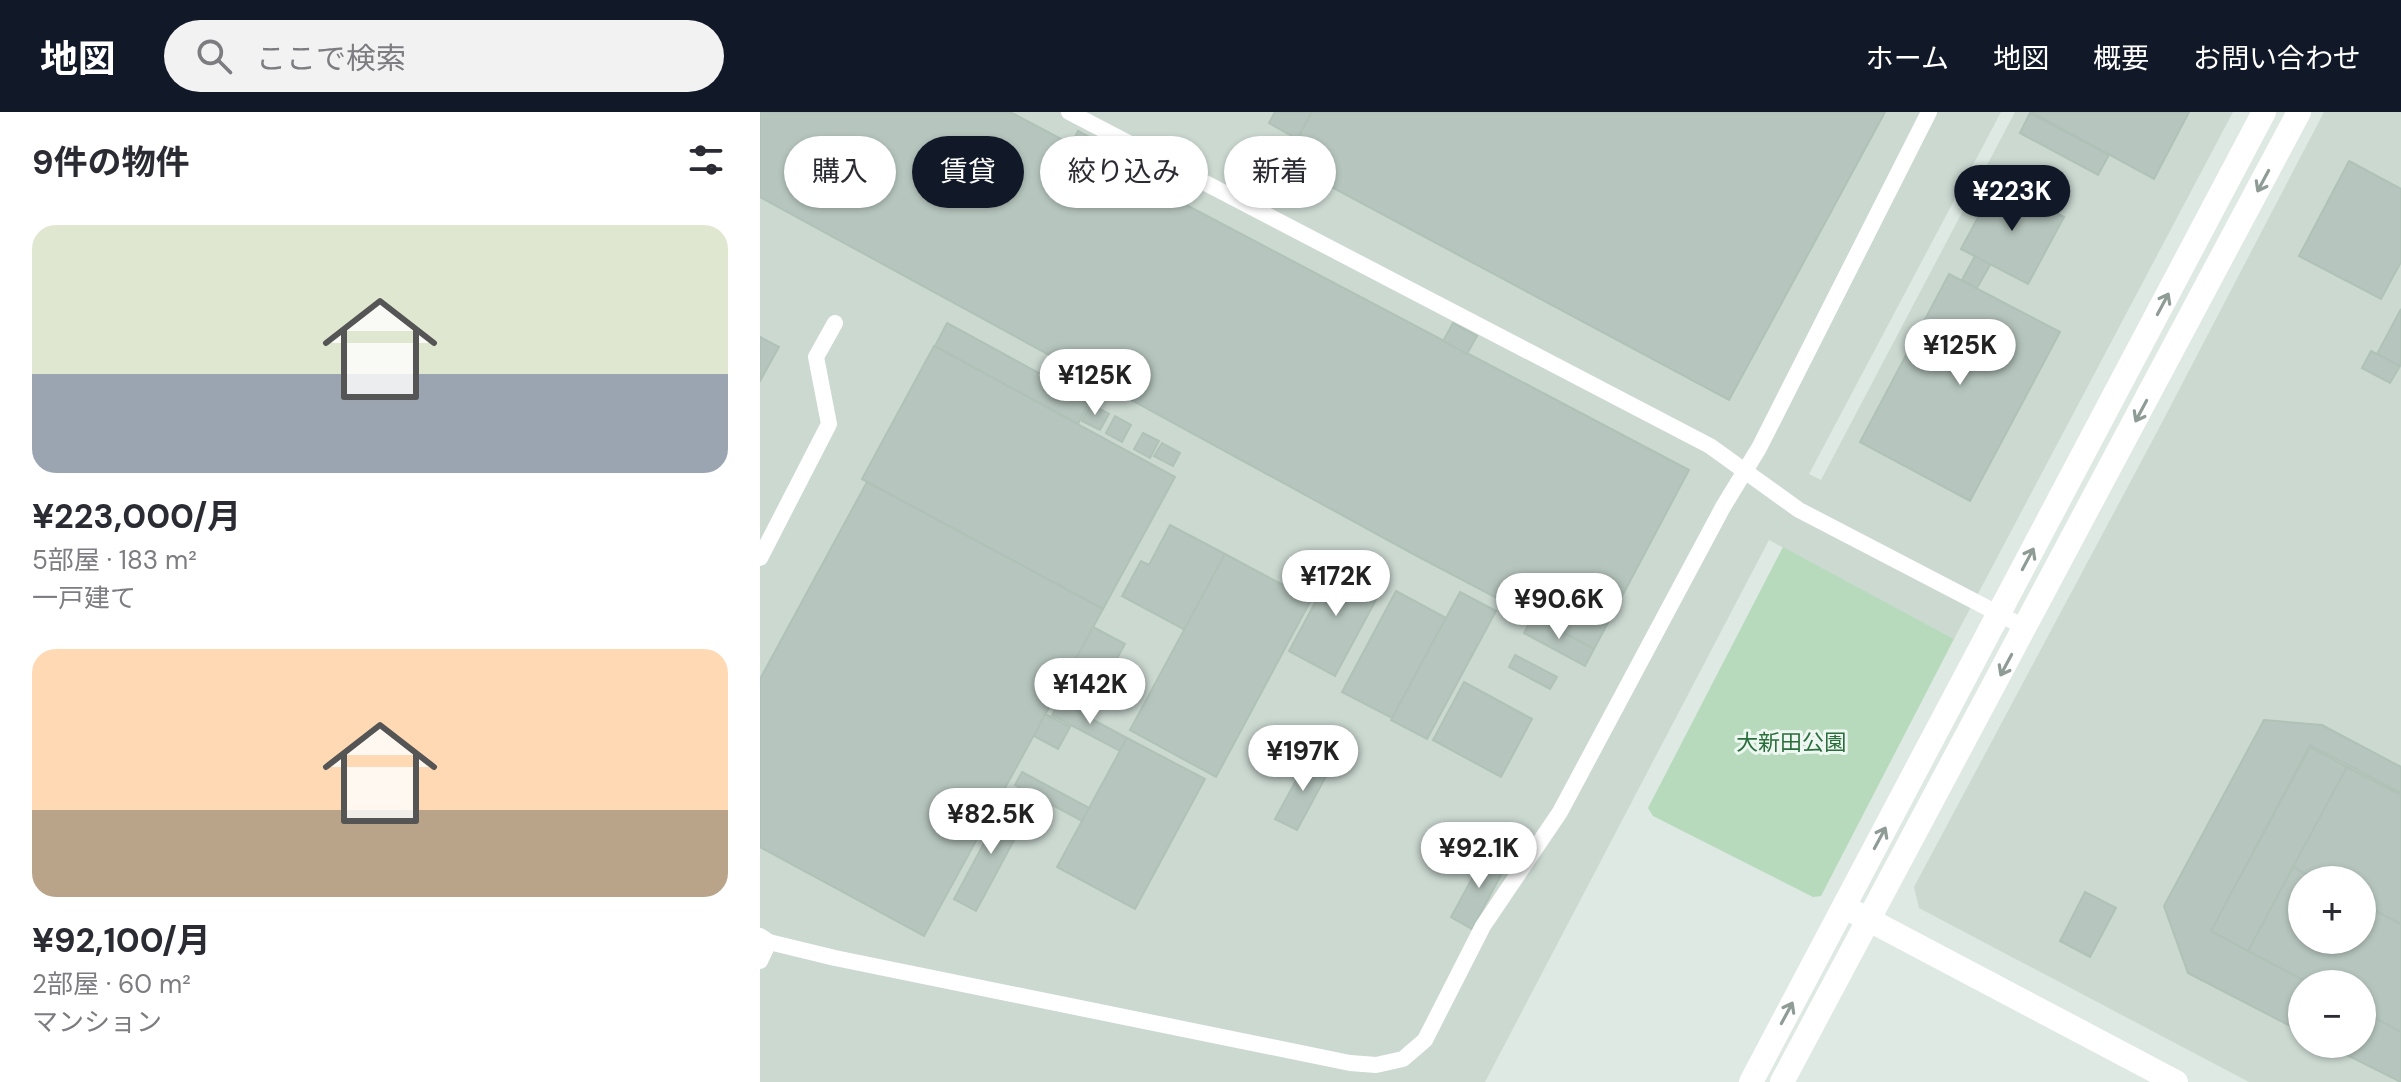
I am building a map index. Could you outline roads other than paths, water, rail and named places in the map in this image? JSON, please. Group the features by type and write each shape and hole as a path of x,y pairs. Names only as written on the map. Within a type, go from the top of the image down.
{"street":[{"path":"1751,1082 2264,112"},
{"path":"1782,1082 2299,112"},
{"path":"1844,907 2176,1082"}],"lane":[{"path":"1069,112 1697,439 1799,510 2026,628"},
{"path":"760,961 765,939 835,958 1350,1063 1376,1065 1403,1059 1425,1040 1483,926 1560,812 1723,507 1759,448 1929,112"},
{"path":"760,558 829,424 816,357 835,323"}],"park label":[{"name":"大新田公園","path":"1791,742"}]}
